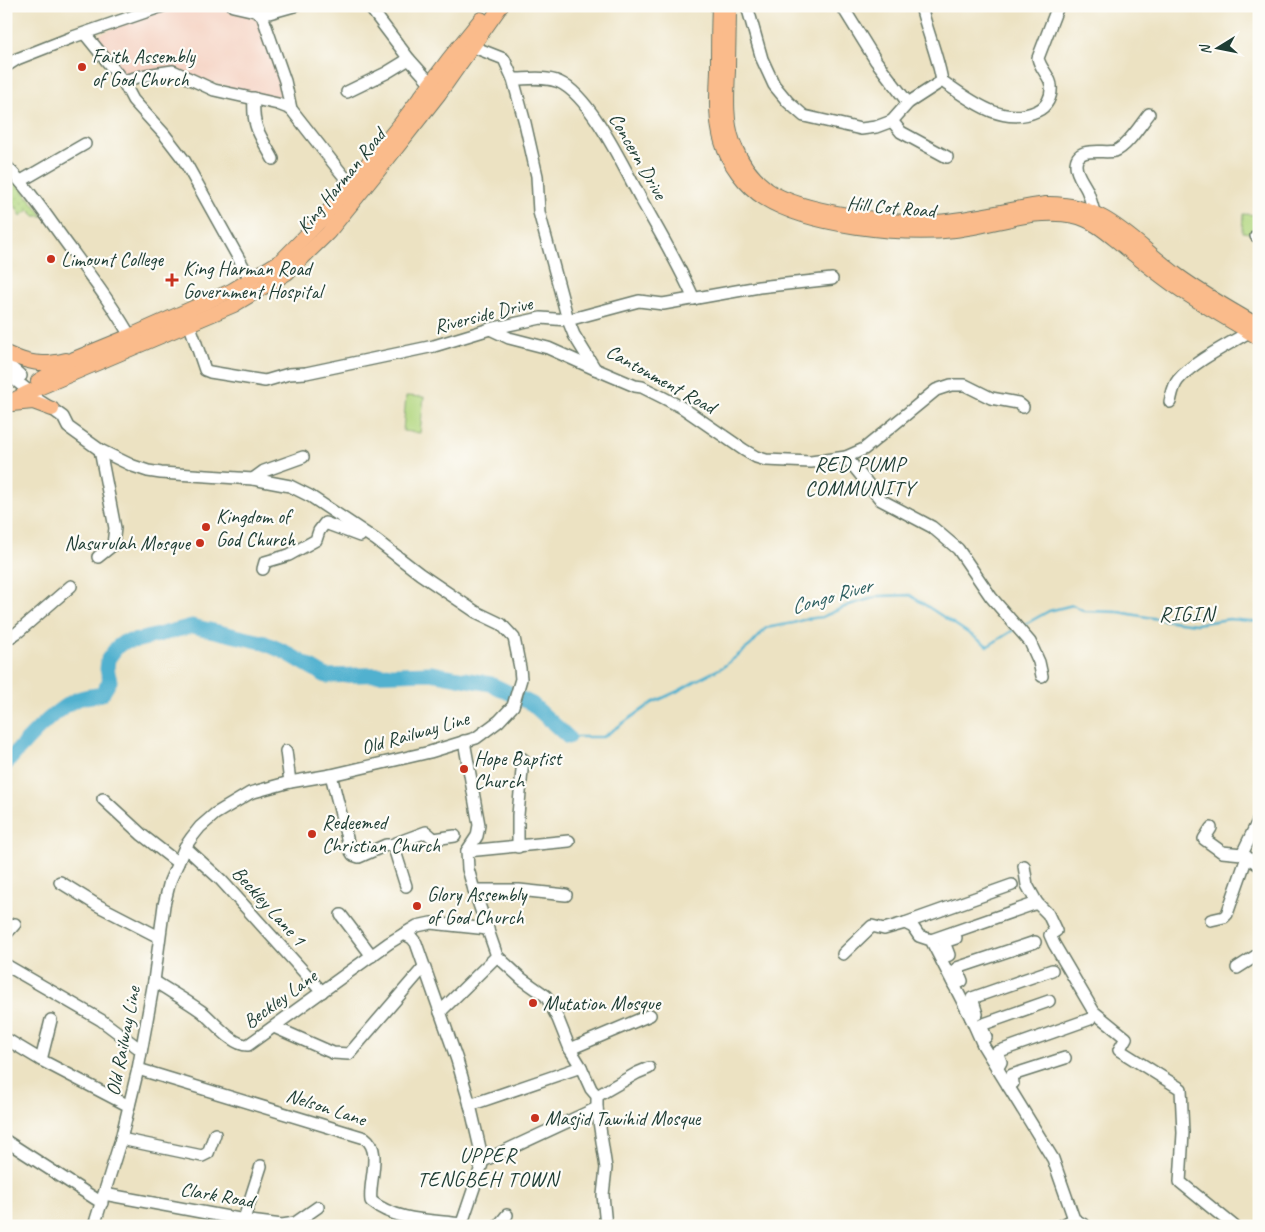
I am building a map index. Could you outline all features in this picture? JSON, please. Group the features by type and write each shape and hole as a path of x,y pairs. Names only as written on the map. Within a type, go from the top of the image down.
{"main road":[{"name":"Hill Cot Road","path":"719,6 717,116 722,142 730,161 747,184 763,198 786,210 806,216 885,231 957,230 1034,215 1056,213 1075,216 1087,220 1105,231 1172,284 1256,332"},
{"name":"Hill Cot Road","path":"729,6 727,118 732,140 742,162 769,190 791,202 892,222 955,220 1046,204 1061,204 1083,208 1112,222 1192,286 1256,332"},
{"name":"King Harman Road","path":"6,394 30,389 74,374 134,342 188,318 234,306 254,286 287,273 328,232 355,189 497,7"},
{"name":"King Harman Road","path":"6,405 74,359 134,342"},
{"path":"6,353 32,363 74,359"},
{"path":"6,405 33,402 54,408 54,390 56,386 74,374"}],"street":[{"path":"6,66 16,59 73,37 163,6"},
{"path":"233,6 255,10 262,15 285,81 292,110 355,189"},
{"path":"262,15 294,6"},
{"path":"368,6 409,59 435,88"},
{"path":"747,6 762,59 774,85 788,102 804,116 860,129 876,127 892,121 908,103 942,81"},
{"path":"842,6 876,62 908,103"},
{"path":"921,6 933,48 940,64 942,81 974,103 999,115 1022,116 1041,109 1048,103 1052,88 1051,83 1044,73 1038,58 1058,6"},
{"path":"86,34 123,81 133,100 164,134 184,160 254,286"},
{"name":"Cantonment Road","path":"467,44 504,59 514,79 536,176 539,212 568,320 574,335 595,369 635,386 642,387 683,408 756,457 775,461 823,461 846,457 864,449 927,397 944,387 952,385 965,385 991,398 1018,403 1023,407"},
{"path":"347,92 386,73 409,59"},
{"path":"123,81 172,71 214,90 278,104 292,110"},
{"name":"Concern Drive","path":"514,79 544,79 559,82 574,93 587,108 608,138 680,268 694,299"},
{"path":"254,98 253,112 256,130 273,159"},
{"path":"1094,212 1087,189 1078,173 1076,164 1078,157 1086,152 1115,151 1123,147 1149,114"},
{"path":"892,121 901,132 947,157"},
{"path":"21,181 86,144"},
{"path":"6,166 21,181 78,259 134,342"},
{"name":"Riverside Drive","path":"188,318 205,370 265,381 288,374 306,373 434,346 490,329 541,318 568,320 639,301 662,304 759,287 832,279"},
{"path":"490,329 509,338 548,348 595,369"},
{"path":"1170,402 1178,381 1185,374 1208,357 1256,332"},
{"name":"Old Railway Line","path":"6,363 30,389"},
{"name":"Old Railway Line","path":"6,373 54,408 63,417 68,427 100,450 117,459 148,471 253,479 290,486 310,496 376,540 420,574 476,612 501,624 514,638 520,668 519,689 513,706 476,738 430,752 331,775 290,782 250,793 215,814 200,827 185,847 170,881 164,905 154,980 138,1069 121,1140 94,1226"},
{"path":"98,557 113,545 115,528 100,450"},
{"path":"253,479 264,471 303,457"},
{"path":"846,457 881,500 932,527 958,550 992,597 1030,642 1039,662 1042,676"},
{"path":"263,569 265,562 289,555 316,540 325,523 376,540"},
{"path":"6,640 18,632 71,586"},
{"path":"464,741 479,825 476,836 467,851 468,869 474,890 497,956 522,979 546,996 597,1102 606,1168 603,1195 606,1226"},
{"path":"286,751 290,782"},
{"path":"518,847 518,815 523,759"},
{"path":"331,775 350,850 359,857 386,845 391,845 426,832 434,839 455,836"},
{"path":"103,799 142,835 178,863"},
{"path":"1211,920 1224,917 1227,914 1259,818"},
{"path":"1211,828 1204,839 1222,852 1245,856 1259,865"},
{"path":"467,851 569,841"},
{"path":"391,845 394,848 406,886"},
{"name":"Beckley Lane 1","path":"185,847 221,880 322,992"},
{"path":"1024,866 1027,885 1037,903 1048,914 1056,931 1050,935 1054,944 1094,1012 1126,1038 1118,1050 1181,1088 1183,1133 1180,1182 1234,1226"},
{"path":"60,882 97,905 159,937"},
{"path":"843,954 872,926 884,929 905,923 1012,885"},
{"path":"474,890 520,890 566,895"},
{"path":"905,923 913,927 919,936 931,940 1037,903"},
{"path":"941,958 949,955 944,942 1023,914"},
{"path":"341,915 372,956"},
{"name":"Beckley Lane","path":"154,980 201,1011 242,1046 248,1045 292,1012 417,926 431,923 488,929"},
{"path":"6,934 15,924"},
{"path":"404,934 412,938 416,944 440,1012 470,1105 483,1161 597,1102 637,1073 649,1068"},
{"path":"931,940 983,1045 1052,1158 1074,1219 1086,1226"},
{"path":"954,985 962,981 957,968 1035,942"},
{"path":"1237,968 1259,954"},
{"path":"440,1012 497,956"},
{"path":"6,965 101,1020 141,1050"},
{"path":"274,1027 333,1053 349,1054 396,1002 423,968"},
{"path":"971,1018 977,1014 972,998 1052,970"},
{"path":"983,1045 988,1042 981,1025 1049,1001"},
{"path":"570,1049 650,1015"},
{"path":"997,1069 1001,1062 997,1052 1090,1019"},
{"path":"41,1060 51,1020"},
{"path":"6,1039 41,1060 129,1106"},
{"path":"1008,1086 1013,1083 1012,1075 1065,1058"},
{"path":"470,1105 581,1067"},
{"name":"Nelson Lane","path":"138,1069 365,1138 372,1146 374,1155 370,1193 372,1201 379,1208 400,1221 462,1225 483,1161"},
{"path":"121,1140 202,1156 208,1153 215,1134"},
{"path":"6,1141 103,1198"},
{"path":"244,1219 261,1166"},
{"name":"Clark Road","path":"103,1198 288,1225 304,1218 318,1207"},
{"path":"498,1226 507,1215"},
{"path":"1061,1226 1074,1219"}],"shaded area":[{"path":"177,6 211,6 257,17 289,105 178,72 124,81 90,38 144,16"}],"green space":[{"path":"6,168 43,216 35,216 29,210 21,216 6,191"},
{"path":"1243,214 1259,215 1259,234 1242,232"},
{"path":"406,396 424,397 420,433 403,431"}],"waterway":[{"name":"Congo River","path":"568,737 603,737 652,703 723,667 751,645 766,628 822,617 849,605 880,596 910,595 988,646 1015,629"},
{"name":"Congo River","path":"1020,627 1049,611 1073,605 1084,611 1119,612 1196,624 1229,619 1259,622"},
{"path":"6,764 39,728 59,710 78,699 102,694 110,681 107,669 108,659 117,647 124,642 192,626 262,642 285,652 326,676 431,673 491,684 532,704 568,737"}],"place":[{"name":"Faith Assembly of God Church","path":"82,67"},
{"name":"Limount College","path":"51,259"},
{"name":"King Harman Road Government Hospital","path":"172,280"},
{"name":"Kingdom of God Church","path":"206,527"},
{"name":"Nasurulah Mosque","path":"200,543"},
{"name":"Hope Baptist Church","path":"464,769"},
{"name":"Redeemed Christian Church","path":"312,834"},
{"name":"Glory Assembly of God Church","path":"417,906"},
{"name":"Mutation Mosque","path":"533,1003"},
{"name":"Masjid Tawihid Mosque","path":"535,1118"}],"district":[{"name":"RED PUMP COMMUNITY","path":"860,476"},
{"name":"RIGIN","path":"1187,614"},
{"name":"UPPER TENGBEH TOWN","path":"488,1167"}]}
